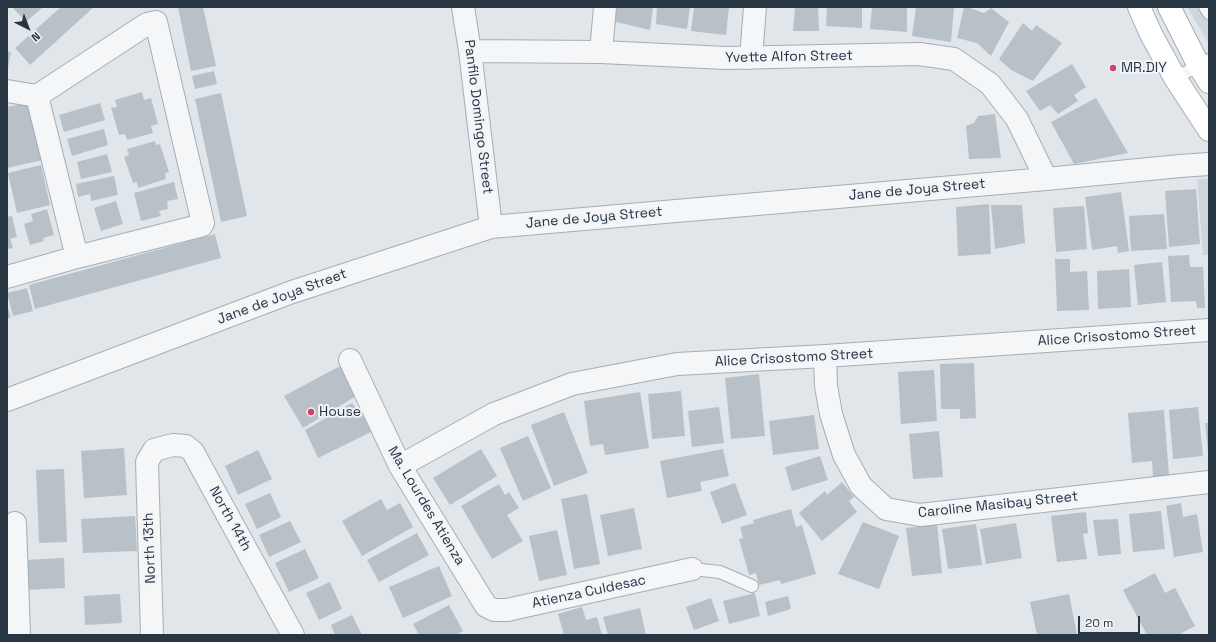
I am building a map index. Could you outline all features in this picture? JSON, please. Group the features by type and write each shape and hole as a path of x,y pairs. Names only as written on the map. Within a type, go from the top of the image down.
{"main road":[{"path":"1139,7 1151,34 1175,78 1209,130"},
{"path":"1168,7 1206,69"}],"street":[{"name":"Panfilo Domingo Street","path":"463,7 470,51 491,227"},
{"path":"601,52 606,7"},
{"path":"751,58 755,7"},
{"path":"7,91 37,96 147,24 156,22 203,223 199,226 77,257 7,278"},
{"name":"Yvette Alfon Street","path":"470,51 601,52 726,58 919,54 954,60 990,84 1017,119 1046,179"},
{"path":"37,96 77,257"},
{"name":"Jane de Joya Street","path":"7,400 292,292 491,227 1209,164"},
{"name":"Alice Crisostomo Street","path":"400,466 494,414 572,384 677,364 825,356 1209,330"},
{"name":"Caroline Masibay Street","path":"825,356 826,386 831,414 844,456 861,486 886,509 920,515 1209,482"},
{"name":"Ma. Lourdes Atienza","path":"350,360 400,466 486,606"},
{"name":"North 14th","path":"147,462 154,450 173,445 186,446 193,452 294,635"},
{"name":"North 13th","path":"147,462 152,635"},
{"path":"15,523 19,635"},
{"name":"Atienza Culdesac","path":"486,606 494,610 507,610 692,569"}],"lane":[{"path":"1205,7 1209,13"},
{"path":"1175,78 1206,69"},
{"path":"692,569 720,572 752,586"}],"shaded area":[{"path":"1187,7 1209,7 1209,44"},
{"path":"1197,179 1209,179 1209,255 1203,255"}],"building":[{"path":"12,7 43,7 26,22"},
{"path":"61,7 94,7 30,65 15,48"},
{"path":"178,7 203,7 216,66 191,71"},
{"path":"616,7 653,7 650,30 612,21"},
{"path":"657,7 690,7 687,29 656,24"},
{"path":"694,7 729,7 726,35 691,31"},
{"path":"795,7 818,7 819,31 793,31"},
{"path":"827,7 862,7 862,28 826,26"},
{"path":"872,7 907,7 907,32 870,29"},
{"path":"916,7 954,7 951,42 912,36"},
{"path":"964,7 984,13 991,8 1009,22 991,56 977,43 957,38"},
{"path":"1023,23 1032,31 1036,25 1062,43 1033,81 1011,70 999,59"},
{"path":"7,51 11,52 8,68 7,67"},
{"path":"1072,64 1086,87 1074,95 1078,101 1058,114 1050,105 1040,111 1026,91"},
{"path":"214,71 217,84 195,89 192,76"},
{"path":"142,92 144,100 151,98 158,124 151,126 153,133 127,140 125,134 119,135 111,108 117,107 115,100"},
{"path":"221,93 247,216 221,222 195,99"},
{"path":"1096,98 1128,153 1074,164 1051,122"},
{"path":"31,102 43,160 7,168 7,107"},
{"path":"100,103 105,120 64,132 59,115"},
{"path":"995,114 1001,158 969,159 966,126 974,123 978,116"},
{"path":"104,129 108,145 72,156 67,139"},
{"path":"155,141 156,145 160,144 169,172 165,173 166,179 138,188 137,182 133,183 124,157 129,155 127,149"},
{"path":"107,154 112,172 81,179 77,162"},
{"path":"41,165 50,205 17,213 8,173"},
{"path":"114,176 118,195 91,201 90,194 78,197 76,184"},
{"path":"174,182 178,199 167,201 168,209 159,211 161,216 141,221 134,193"},
{"path":"1196,189 1200,244 1169,247 1165,191"},
{"path":"1121,192 1129,251 1118,253 1117,246 1092,250 1085,197"},
{"path":"116,201 123,224 101,231 94,208"},
{"path":"989,204 991,254 958,256 956,207"},
{"path":"991,205 1022,205 1025,243 995,249"},
{"path":"1084,206 1087,249 1056,252 1053,208"},
{"path":"47,209 54,235 43,238 44,241 30,245 24,224 33,221 31,214"},
{"path":"1164,214 1167,249 1131,251 1129,216"},
{"path":"12,216 17,237 10,239 13,248 7,249 7,217"},
{"path":"215,234 221,258 35,309 29,285"},
{"path":"1189,255 1190,267 1203,267 1205,308 1197,308 1196,301 1171,302 1168,256"},
{"path":"1055,259 1070,259 1070,272 1087,271 1089,310 1057,311"},
{"path":"1162,262 1166,302 1138,305 1134,265"},
{"path":"1129,269 1131,307 1098,309 1097,271"},
{"path":"27,288 33,311 13,316 7,293"},
{"path":"7,305 11,317 7,319"},
{"path":"974,363 976,418 960,419 960,409 941,409 940,364"},
{"name":"House","path":"344,364 358,395 303,428 284,396"},
{"path":"934,370 937,421 901,424 898,372"},
{"path":"759,374 765,436 731,439 725,378"},
{"path":"681,391 685,436 652,439 648,394"},
{"path":"640,392 649,448 605,455 603,444 590,446 584,401"},
{"name":"House","path":"352,403 364,418 372,415 379,428 318,458 305,430"},
{"path":"719,407 724,443 692,447 688,411"},
{"path":"1198,407 1203,456 1173,459 1169,410"},
{"path":"1164,410 1169,476 1153,477 1152,461 1132,463 1128,413"},
{"path":"564,412 588,473 554,486 531,425"},
{"path":"814,415 819,449 773,455 769,421"},
{"path":"1205,423 1209,423 1209,451 1208,451"},
{"path":"939,431 943,477 913,479 909,434"},
{"path":"528,436 551,488 523,501 500,448"},
{"path":"124,448 127,495 84,498 81,451"},
{"path":"481,449 497,476 450,505 433,478"},
{"path":"723,449 729,476 700,482 702,491 667,498 660,461"},
{"path":"258,450 272,479 238,495 225,466"},
{"path":"820,456 828,480 792,491 785,467"},
{"path":"64,469 67,542 39,543 36,470"},
{"path":"842,482 854,497 849,501 857,512 822,541 799,513 825,491 827,495"},
{"path":"735,483 747,515 722,524 710,492"},
{"path":"499,484 505,495 509,492 519,508 507,515 523,541 492,559 461,506"},
{"path":"270,493 281,517 257,529 245,504"},
{"path":"587,494 600,564 574,569 561,499"},
{"path":"381,499 387,510 400,503 413,527 362,556 342,521"},
{"path":"1181,503 1183,517 1197,514 1203,552 1174,557 1166,506"},
{"path":"634,508 642,549 608,556 600,515"},
{"path":"791,509 796,527 802,525 816,574 781,584 780,580 759,585 756,573 749,575 739,539 743,538 740,527 754,523 753,520"},
{"path":"1161,511 1165,549 1133,552 1129,514"},
{"path":"1086,512 1088,533 1083,534 1087,559 1057,562 1051,516"},
{"path":"135,516 137,551 83,553 81,519"},
{"path":"1118,519 1121,554 1098,556 1093,520"},
{"path":"290,521 301,542 269,557 259,535"},
{"path":"863,522 899,536 879,589 838,574"},
{"path":"1016,523 1022,558 986,564 980,529"},
{"path":"937,524 942,573 912,576 906,528"},
{"path":"976,524 982,565 948,569 942,529"},
{"path":"557,530 567,575 539,581 529,536"},
{"path":"417,533 429,555 379,582 367,560"},
{"path":"305,549 319,578 289,592 275,563"},
{"path":"64,558 65,588 26,590 24,560"},
{"path":"439,566 452,596 403,618 389,587"},
{"path":"1155,573 1165,593 1175,588 1195,626 1178,635 1147,635 1123,590"},
{"path":"330,582 342,609 319,620 306,593"},
{"path":"755,593 760,616 729,624 723,601"},
{"path":"120,594 122,623 85,625 84,596"},
{"path":"1069,594 1077,635 1037,635 1030,602"},
{"path":"788,596 791,609 768,616 765,602"},
{"path":"711,598 719,621 694,630 686,607"},
{"path":"449,605 463,631 456,635 419,635 413,624"},
{"path":"582,607 586,620 597,617 602,635 564,635 558,614"},
{"path":"640,608 646,635 608,635 603,617"},
{"path":"352,615 362,635 335,635 331,625"}],"place":[{"name":"MR.DIY","path":"1113,68"},
{"name":"House","path":"311,412"}]}
